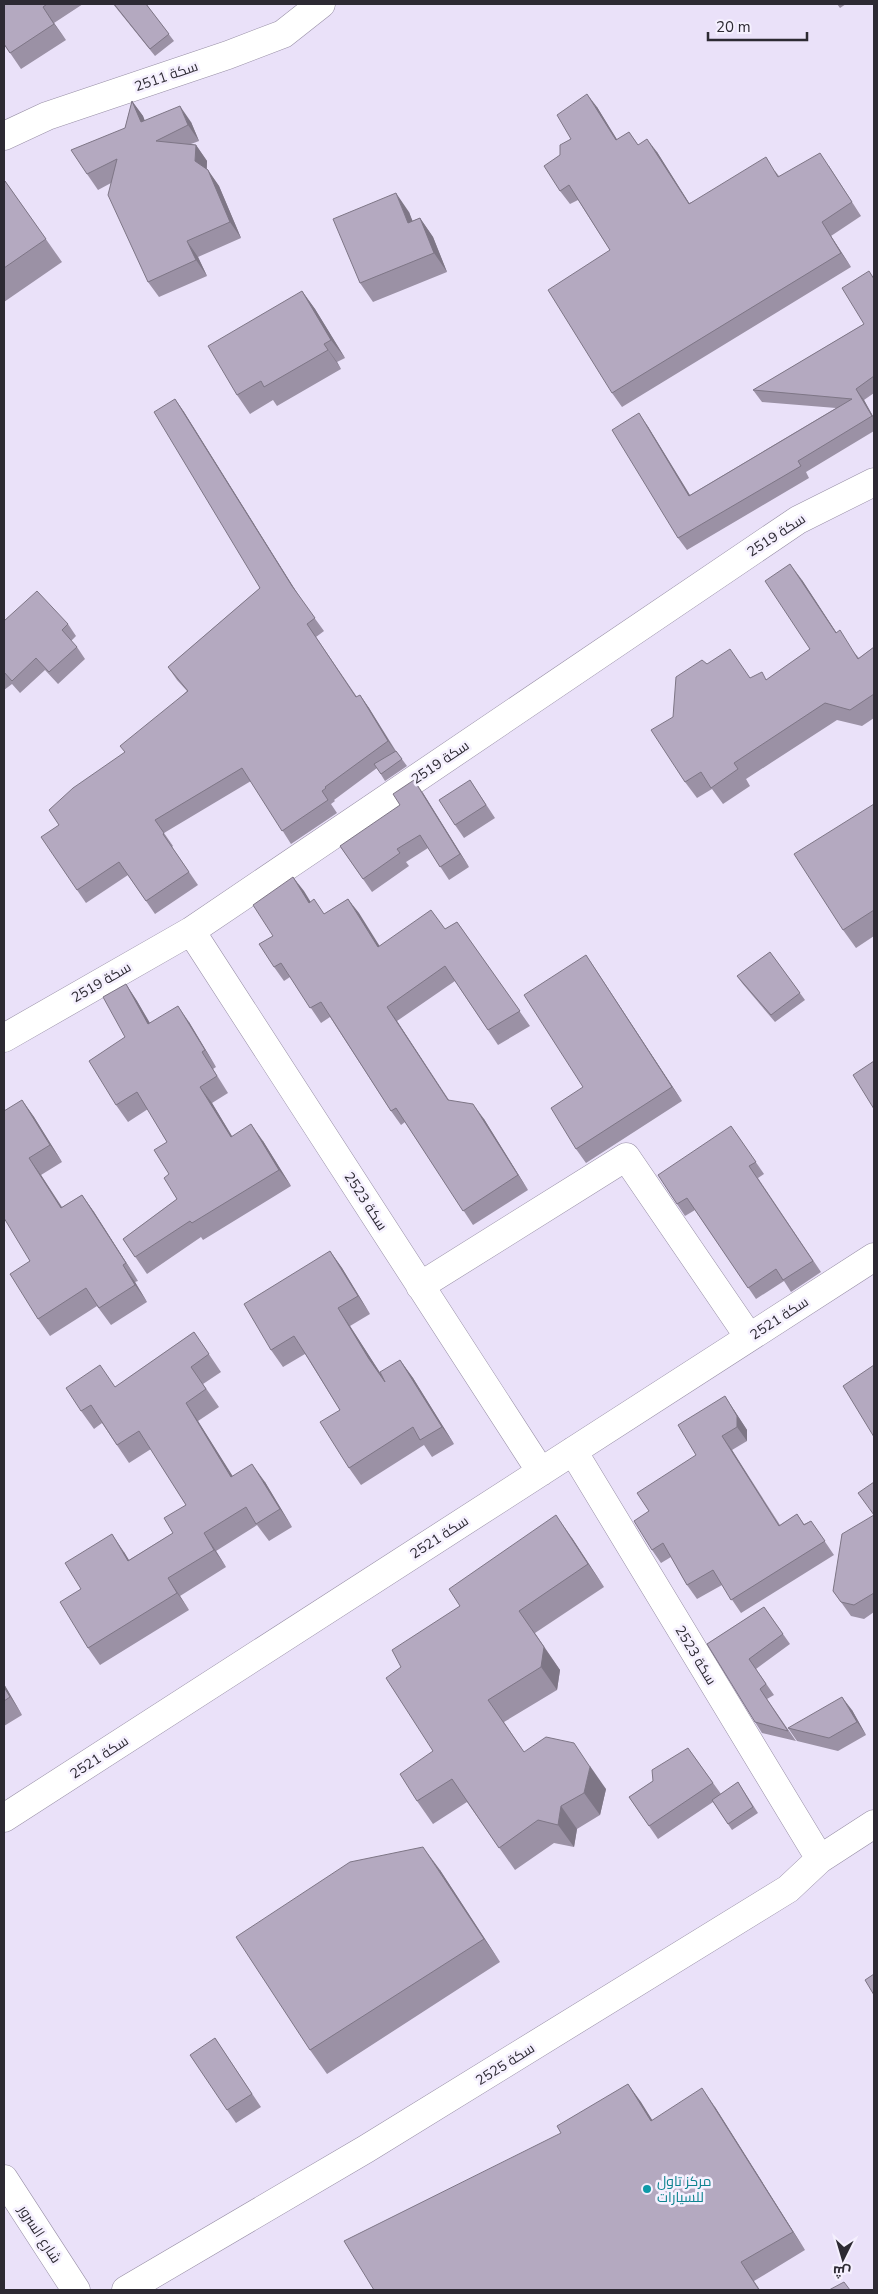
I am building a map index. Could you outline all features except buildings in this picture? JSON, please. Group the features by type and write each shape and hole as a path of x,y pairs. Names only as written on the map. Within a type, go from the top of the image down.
{"street":[{"name":"سكة 2511","path":"4,136 47,116 228,55 283,34 321,4"},
{"name":"سكة 2519","path":"4,1038 191,931 798,520 874,482"},
{"name":"سكة 2523","path":"191,931 541,1472"},
{"path":"420,1286 626,1157 749,1338"},
{"name":"سكة 2521","path":"4,1818 874,1257"},
{"name":"سكة 2523","path":"573,1451 820,1859"},
{"name":"سكة 2525","path":"126,2290 366,2149 780,1894 820,1859 874,1824"},
{"name":"شارع السرور","path":"4,2178 76,2290"}],"place":[{"name":"مركز تاول للسيارات","path":"647,2189"}]}
